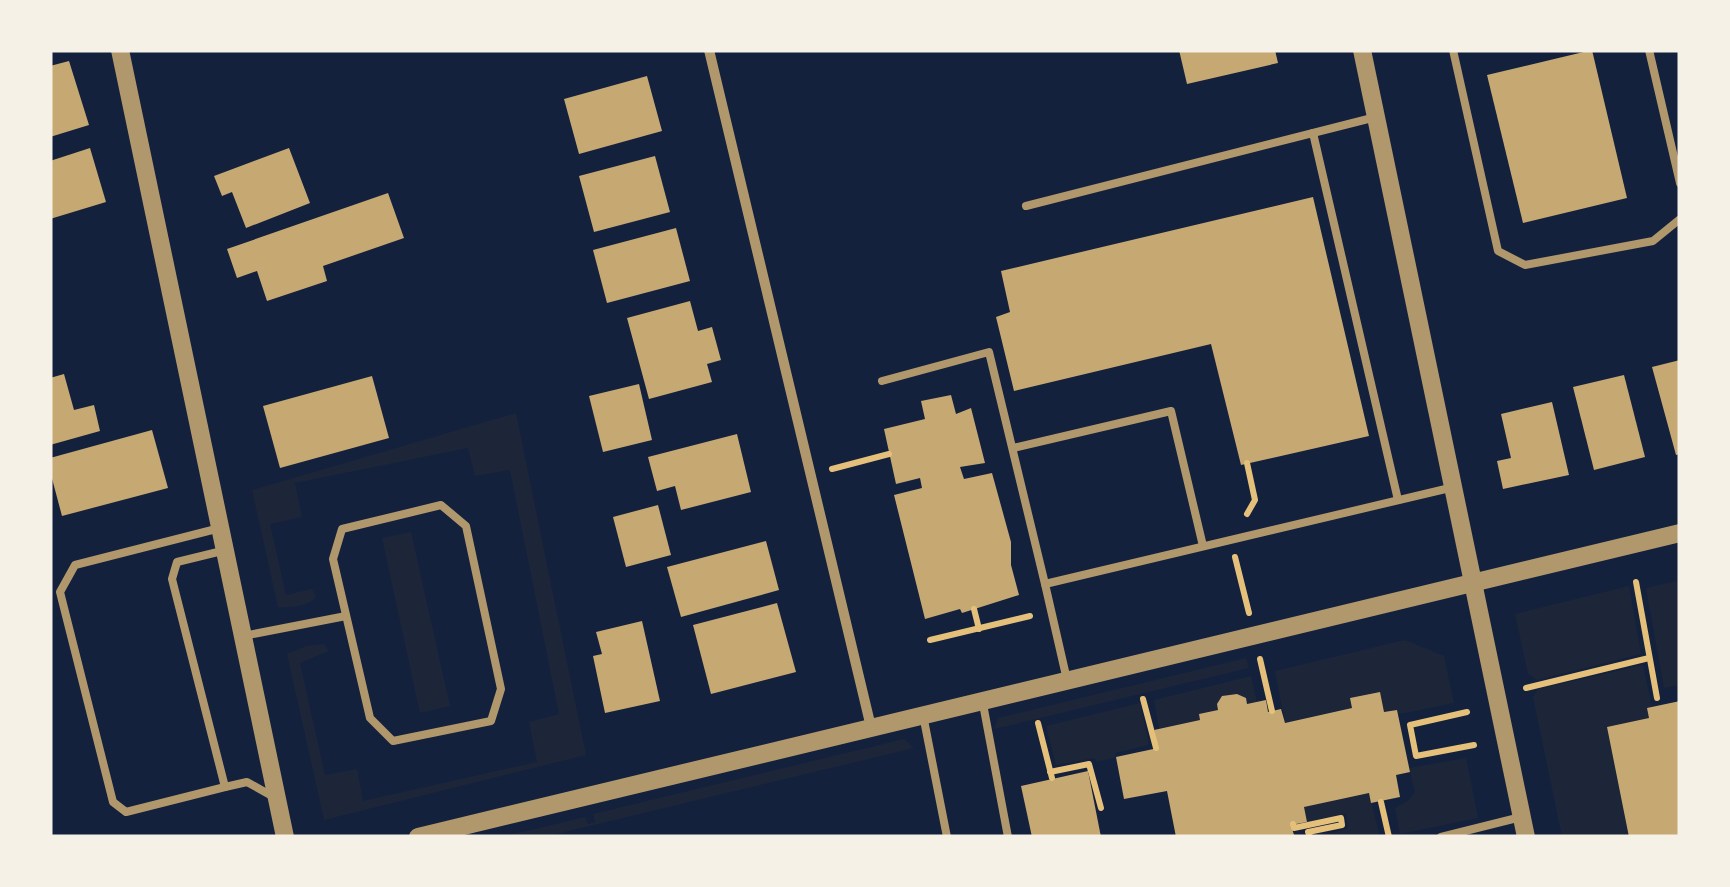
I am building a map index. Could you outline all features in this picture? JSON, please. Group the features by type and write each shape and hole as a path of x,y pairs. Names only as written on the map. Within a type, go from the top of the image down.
{"street":[{"path":"120,50 284,837"},
{"path":"709,50 871,727"},
{"path":"1362,50 1526,837"},
{"path":"418,837 1680,533"}],"lane":[{"path":"1453,50 1498,251 1525,264 1653,241 1680,220"},
{"path":"1649,50 1680,183"},
{"path":"1026,206 1376,117"},
{"path":"1313,133 1398,500"},
{"path":"882,381 989,352 1067,680"},
{"path":"1013,448 1171,411 1204,546"},
{"path":"1045,584 1454,487"},
{"path":"441,506 466,526 501,689 491,721 392,742 370,718 346,616 333,559 342,529 441,506"},
{"path":"220,528 75,564 60,592 113,802 126,812 247,782 276,799"},
{"path":"225,550 177,562 172,579 226,787"},
{"path":"242,636 346,616"},
{"path":"983,701 1008,837"},
{"path":"923,715 947,837"},
{"path":"1441,837 1521,817"}],"path":[{"path":"811,475 889,454"},
{"path":"1636,582 1657,698"},
{"path":"974,609 979,629"},
{"path":"930,640 1051,610"},
{"path":"1259,654 1272,711"},
{"path":"1526,688 1649,658"},
{"path":"1143,699 1156,748"},
{"path":"1467,712 1410,725 1408,740 1416,756 1474,744"},
{"path":"1038,722 1051,775 1090,764 1101,808"},
{"path":"1381,802 1389,837"},
{"path":"1295,830 1341,818 1342,824 1308,832 1310,837"}],"shaded area":[{"path":"516,413 586,755 324,820 287,654 306,646 324,644 329,651 300,663 325,775 357,769 363,801 537,762 529,722 559,714 510,470 475,476 468,448 295,483 302,517 270,524 286,595 312,589 316,597 293,606 278,607 252,490"},
{"path":"411,532 450,706 420,713 382,538"},
{"path":"1680,580 1680,685 1664,688 1646,588"},
{"path":"1629,586 1641,654 1537,680 1528,674 1515,614"},
{"path":"1405,640 1444,656 1454,703 1398,714 1397,710 1384,712 1379,692 1350,698 1352,708 1285,723 1275,671"},
{"path":"1246,658 1249,668 994,729 998,718"},
{"path":"1643,665 1652,707 1649,718 1607,728 1629,837 1562,837 1533,697 1538,689"},
{"path":"1251,676 1257,702 1247,704 1237,694 1223,696 1218,710 1200,714 1200,720 1159,729 1154,700"},
{"path":"1140,703 1149,745 1096,762 1095,758 1056,765 1046,726"},
{"path":"904,739 914,748 544,837 501,837 585,817 588,824 595,822 593,814"},
{"path":"1466,758 1478,818 1400,834 1395,808 1415,792 1409,768"},
{"path":"1369,793 1380,837 1316,837 1348,828 1346,814 1307,822 1304,807"}],"building":[{"path":"1179,50 1275,50 1278,63 1187,84"},
{"path":"1592,50 1627,198 1523,223 1487,75"},
{"path":"69,61 89,125 50,137 50,66"},
{"path":"647,76 662,131 579,154 564,99"},
{"path":"90,148 106,202 50,219 50,161"},
{"path":"289,148 310,203 246,228 232,192 222,196 214,176"},
{"path":"655,156 670,212 594,232 579,176"},
{"path":"388,193 404,238 323,266 327,281 267,301 257,271 237,278 227,249"},
{"path":"1313,197 1369,436 1241,465 1211,344 1014,391 996,317 1010,312 1001,271"},
{"path":"676,228 690,281 607,303 593,250"},
{"path":"690,301 698,331 712,327 721,360 707,364 712,382 649,399 627,318"},
{"path":"1680,360 1680,454 1676,455 1652,367"},
{"path":"64,374 74,410 94,405 100,431 50,445 50,378"},
{"path":"1624,375 1645,457 1594,470 1573,387"},
{"path":"372,376 389,438 280,468 263,406"},
{"path":"639,384 652,440 603,452 589,396"},
{"path":"951,395 956,414 971,408 985,463 960,467 964,479 992,473 1011,542 1011,565 1019,595 962,613 960,609 925,619 894,495 922,488 920,478 896,484 884,429 925,419 921,401"},
{"path":"1552,402 1569,475 1503,489 1497,461 1511,458 1501,414"},
{"path":"152,430 168,488 62,516 50,458"},
{"path":"737,434 751,492 681,510 675,486 657,491 648,457"},
{"path":"658,505 671,555 626,567 613,517"},
{"path":"766,541 779,590 681,617 667,567"},
{"path":"777,603 796,672 711,694 693,625"},
{"path":"642,621 660,701 605,713 593,656 602,654 596,632"},
{"path":"1380,692 1384,712 1397,710 1410,772 1396,775 1400,797 1371,803 1369,793 1304,807 1307,822 1291,825 1294,835 1287,837 1176,837 1167,791 1124,799 1116,757 1158,748 1154,730 1200,720 1199,714 1218,710 1222,696 1237,694 1246,698 1247,704 1266,700 1268,712 1281,709 1285,723 1352,708 1350,698"},
{"path":"1680,701 1680,837 1629,837 1607,727 1649,718 1647,708"},
{"path":"1088,771 1101,837 1032,837 1021,786"}]}
